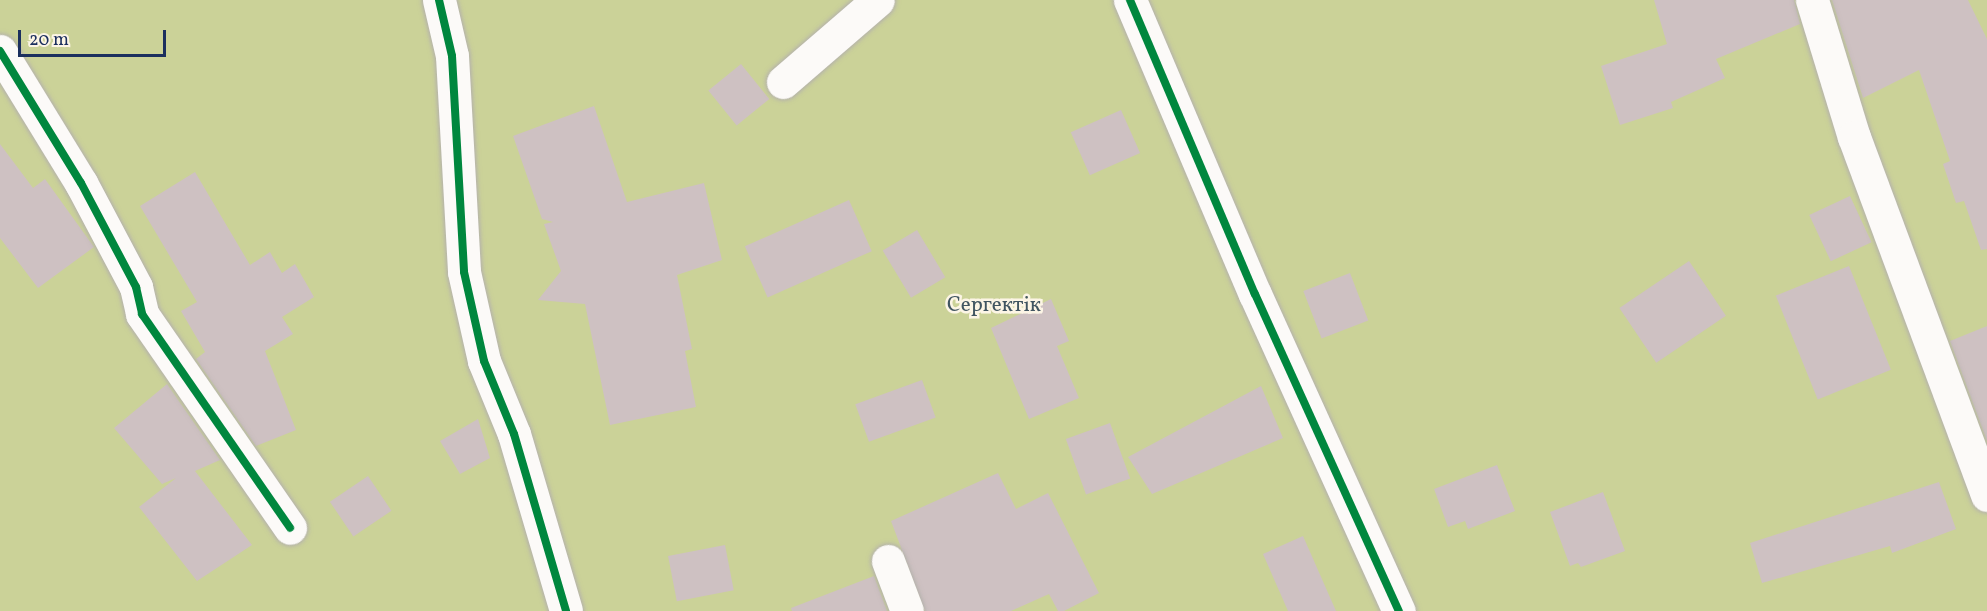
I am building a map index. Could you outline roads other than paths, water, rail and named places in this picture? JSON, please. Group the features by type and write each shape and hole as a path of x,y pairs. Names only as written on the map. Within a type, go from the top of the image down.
{"street":[{"path":"439,0 452,56 464,272 484,361 514,434 566,611"},
{"path":"783,82 878,0"},
{"path":"1130,0 1273,336 1399,611"},
{"path":"1812,0 1854,136 1987,495"},
{"path":"0,51 81,183 136,287 142,314 290,528"},
{"path":"888,561 907,611"}],"park label":[{"name":"Сергектік","path":"994,306"}]}
